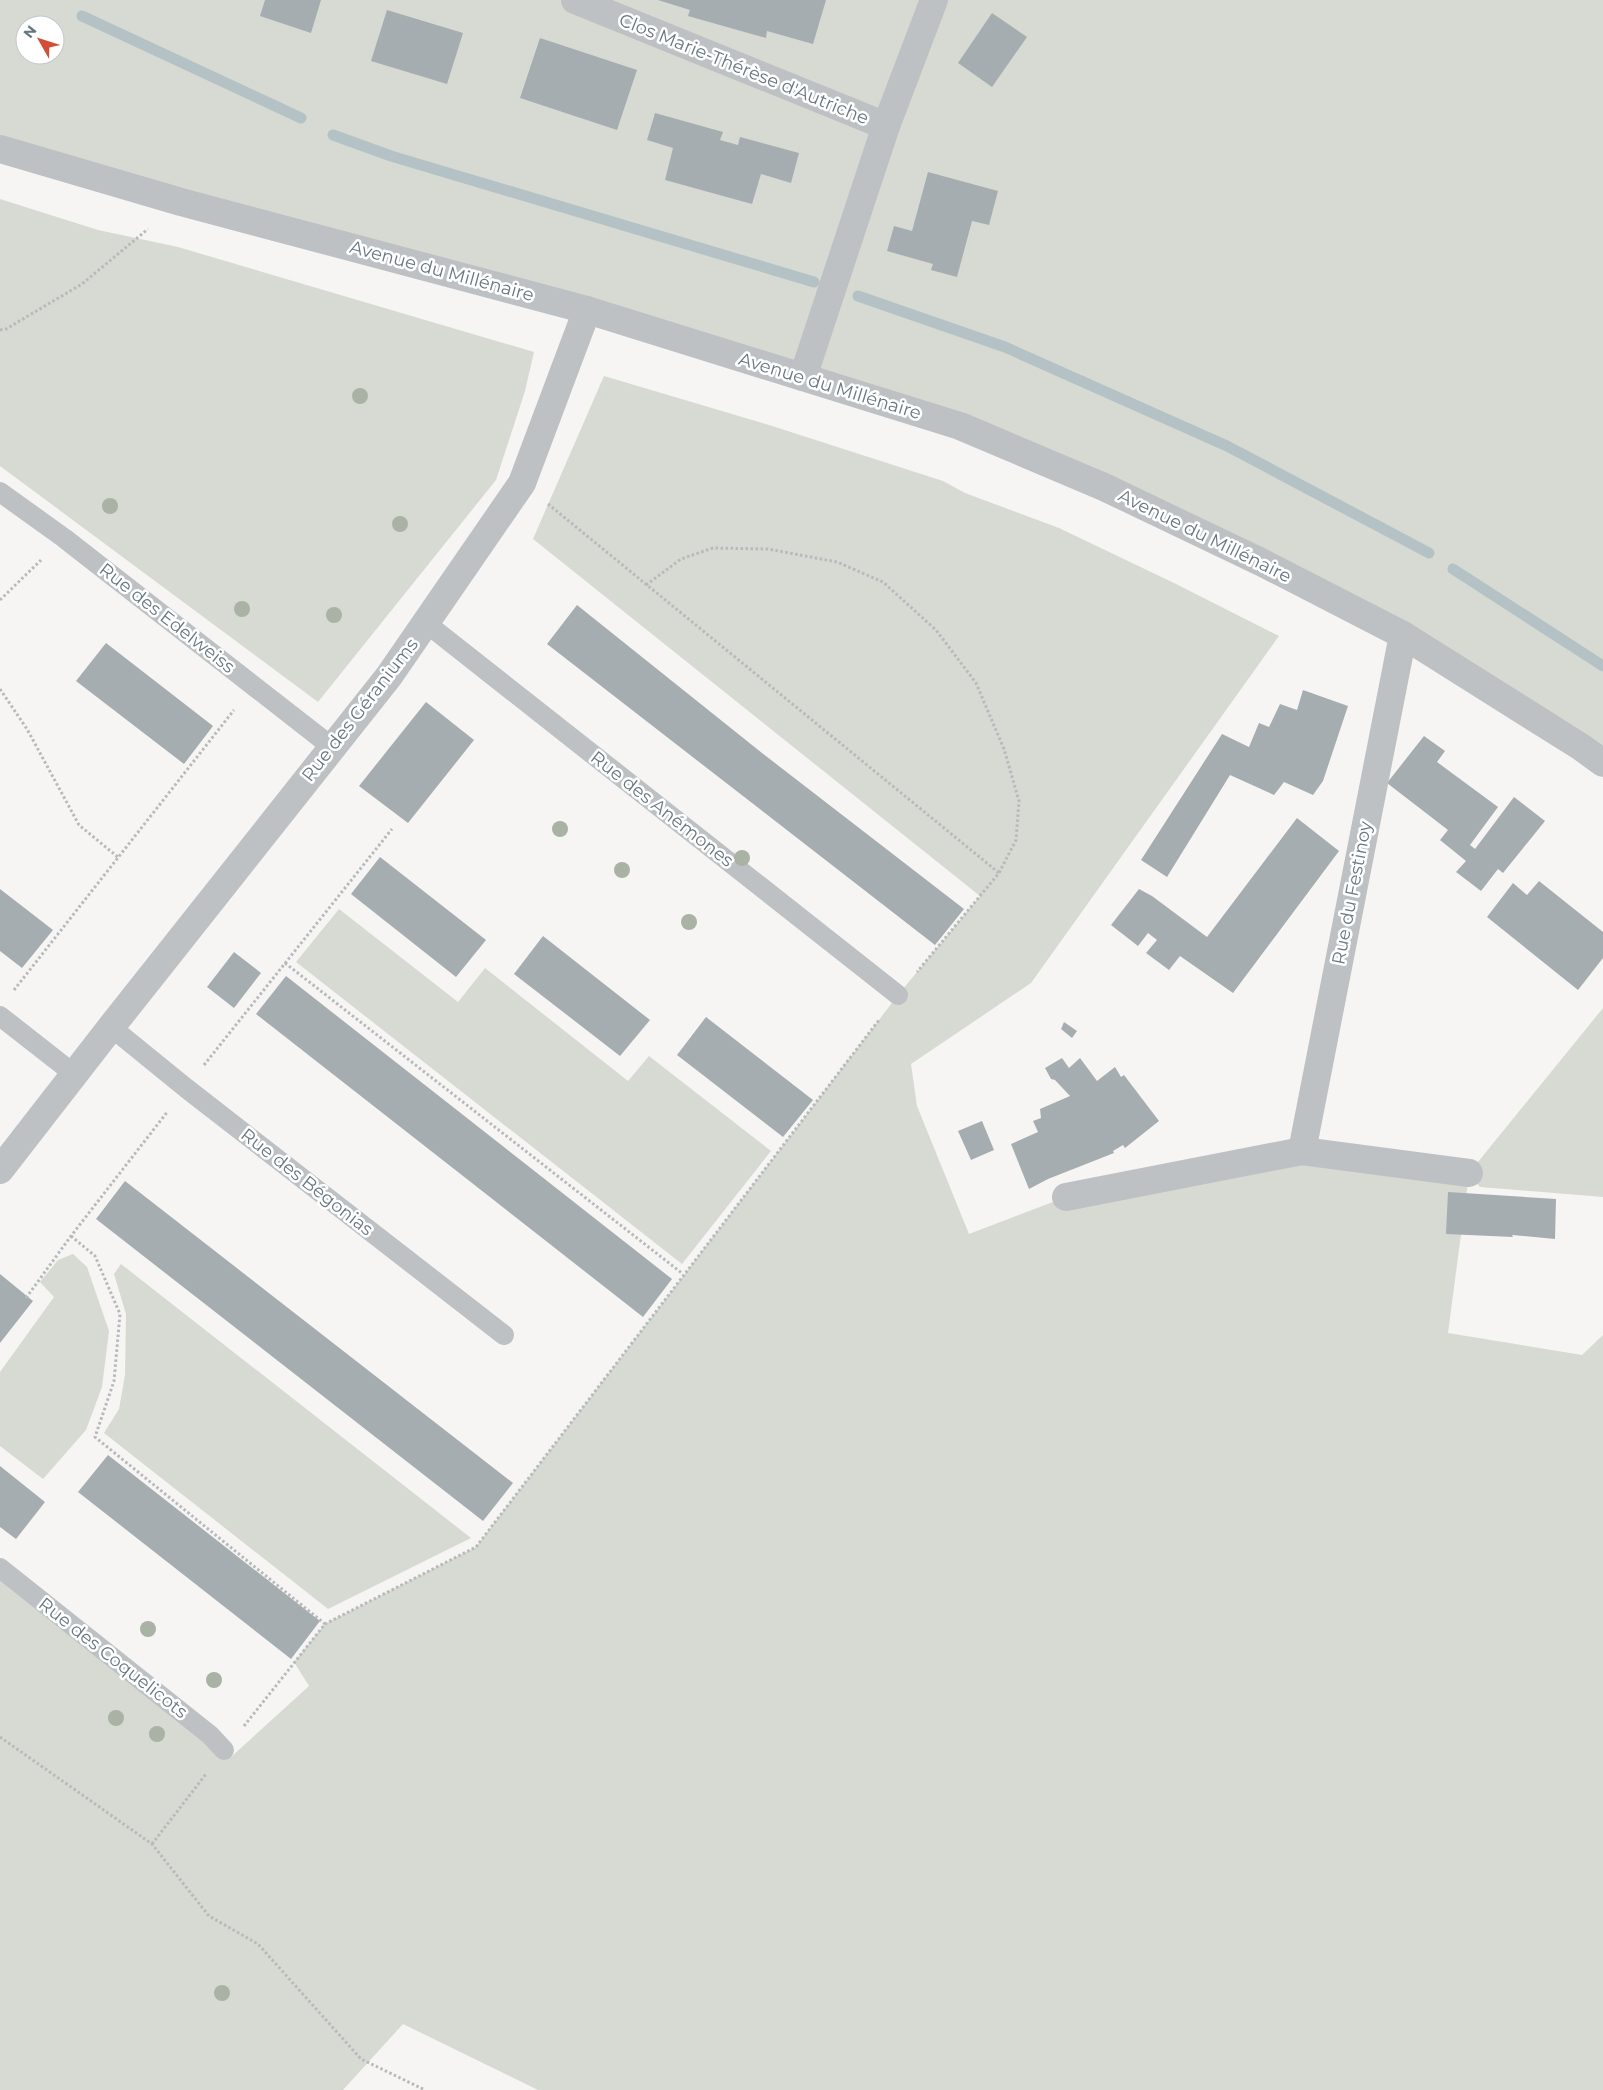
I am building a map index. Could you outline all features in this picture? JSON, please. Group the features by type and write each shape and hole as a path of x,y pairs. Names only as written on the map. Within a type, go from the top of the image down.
{"street":[{"name":"Clos Marie-Thérèse d'Autriche","path":"574,0 886,126"},
{"name":"Clos Marie-Thérèse d'Autriche","path":"803,377 886,126 934,0"},
{"name":"Avenue du Millénaire","path":"0,149 181,202 587,310 960,426 1104,487 1262,562 1403,635 1581,747 1603,763"},
{"name":"Rue des Géraniums","path":"0,1170 389,676 522,484 587,310"},
{"name":"Rue du Festinoy","path":"1302,1151 1403,635"},
{"path":"1066,1197 1302,1151 1470,1173"}],"lane":[{"name":"Rue des Edelweiss","path":"0,492 64,538 332,747"},
{"name":"Rue des Anémones","path":"426,623 898,995"},
{"path":"0,1016 74,1074"},
{"name":"Rue des Bégonias","path":"111,1027 186,1088 504,1335"},
{"name":"Rue des Coquelicots","path":"0,1568 210,1735 224,1750"}],"path":[{"path":"0,330 6,329 82,284 181,202"},
{"path":"522,484 999,873"},
{"path":"0,600 64,538"},
{"path":"152,1844 224,1750 326,1624 476,1547 898,995 999,873 1016,840 1019,801 1004,749 976,683 936,630 884,582 837,562 768,549 712,548 681,559 646,585"},
{"path":"12,993 253,685"},
{"path":"0,689 27,728 79,825 119,858"},
{"path":"26,1298 71,1236 186,1088 392,829"},
{"path":"285,963 683,1274"},
{"path":"71,1236 95,1256 120,1314 114,1381 95,1437 326,1624"},
{"path":"0,1737 152,1844 209,1916 258,1944 361,2059 425,2090"}],"shaded area":[{"path":"0,0 1603,0 1603,763 1403,635 960,426 0,149"},
{"path":"0,199 98,230 178,247 534,352 525,391 496,480 318,702 0,466"},
{"path":"604,376 769,425 943,481 965,493 1059,528 1279,636 1031,983 911,1064 917,1106 969,1234 1066,1197 1302,1151 1469,1173 1603,1008 1603,1197 1480,1187 1469,1174 1448,1333 1582,1355 1603,1335 1603,2090 538,2090 403,2024 343,2090 0,2090 0,1568 231,1757 309,1686 294,1662 325,1624 476,1547 898,995 980,896 533,539"},
{"path":"339,909 458,1002 485,968 628,1081 649,1056 771,1151 682,1264 296,962"},
{"path":"73,1254 87,1267 109,1331 102,1387 86,1430 43,1479 0,1446 0,1372 54,1297 40,1282 58,1260"},
{"path":"121,1264 471,1538 328,1609 104,1433 119,1409 125,1375 126,1314 114,1274"}],"building":[{"path":"265,0 321,0 311,33 260,16"},
{"path":"658,0 826,0 813,44 767,31 766,38 688,16 690,10"},
{"path":"387,10 463,33 447,84 371,61"},
{"path":"992,13 1027,37 992,87 958,63"},
{"path":"540,38 637,70 617,130 520,98"},
{"path":"655,113 723,132 720,140 738,145 740,137 799,153 791,183 761,174 752,204 665,180 673,148 647,140"},
{"path":"928,172 998,191 989,225 972,221 957,277 931,270 933,264 887,251 894,226 912,231"},
{"path":"577,605 762,753 964,909 935,945 547,644"},
{"path":"106,643 213,726 184,764 76,681"},
{"path":"1303,690 1348,706 1323,781 1313,795 1284,782 1274,795 1230,775 1167,877 1141,860 1222,734 1249,747 1259,723 1269,727 1280,704 1297,710"},
{"path":"426,702 474,740 408,823 359,786"},
{"path":"1424,736 1445,751 1437,762 1498,807 1470,845 1475,849 1514,797 1545,821 1503,873 1498,869 1481,891 1456,872 1466,861 1440,840 1448,830 1387,783"},
{"path":"1297,818 1339,851 1233,993 1180,956 1169,970 1146,953 1157,940 1148,933 1138,946 1111,925 1139,889 1152,896 1207,937"},
{"path":"380,857 486,940 456,977 351,894"},
{"path":"1539,881 1603,932 1603,958 1578,990 1487,917 1513,883 1527,895"},
{"path":"0,889 53,930 22,968 0,951"},
{"path":"543,936 650,1020 620,1056 514,974"},
{"path":"234,952 261,973 234,1008 207,987"},
{"path":"286,976 672,1279 643,1317 256,1014"},
{"path":"706,1017 813,1100 783,1137 677,1055"},
{"path":"1064,1022 1077,1031 1072,1038 1061,1029"},
{"path":"1062,1058 1069,1068 1080,1058 1097,1081 1115,1067 1121,1077 1124,1075 1159,1121 1125,1148 1123,1145 1113,1151 1114,1153 1048,1179 1029,1189 1011,1144 1038,1132 1033,1121 1041,1118 1040,1109 1070,1096 1055,1080 1051,1079 1045,1068"},
{"path":"982,1121 994,1150 971,1160 958,1131"},
{"path":"125,1181 513,1483 483,1521 96,1219"},
{"path":"1448,1192 1556,1199 1555,1239 1512,1235 1513,1237 1446,1234"},
{"path":"0,1274 33,1301 0,1343"},
{"path":"108,1455 320,1621 291,1659 78,1492"},
{"path":"0,1466 45,1502 16,1539 0,1527"}],"waterway":[{"path":"82,16 301,118"},
{"path":"333,135 391,156 814,282"},
{"path":"858,296 1005,347 1227,446 1429,553"},
{"path":"1453,569 1603,666"}]}
